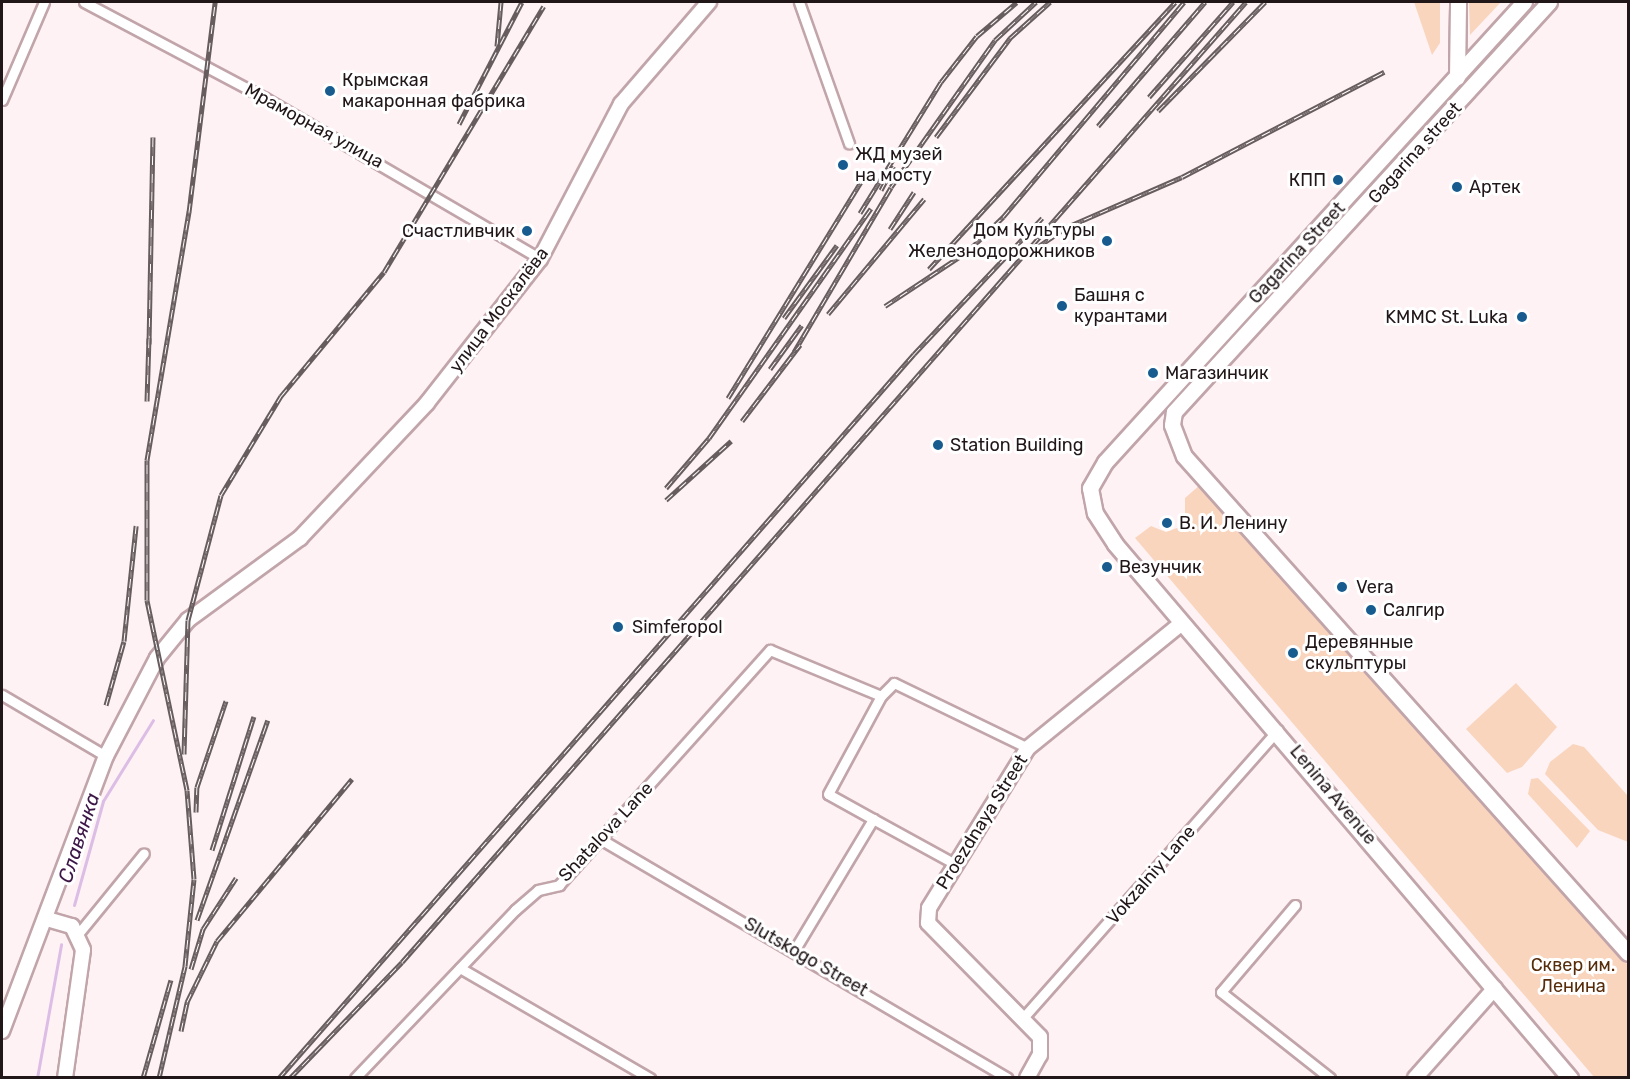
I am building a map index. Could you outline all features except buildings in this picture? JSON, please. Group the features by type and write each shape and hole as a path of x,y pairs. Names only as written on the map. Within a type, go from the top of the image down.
{"main road":[{"name":"улица Москалёва","path":"2,1031 7,1000 47,919 106,756 157,658 188,620 300,538 427,403 540,259 621,104 709,2"},
{"path":"1454,110 1458,73 1458,2"},
{"name":"Gagarina Street","path":"1095,513 1090,488 1105,462 1524,2"},
{"name":"Gagarina street","path":"1549,2 1454,110 1174,412 1176,440 1205,480 1629,953"},
{"name":"Lenina Avenue","path":"1095,513 1182,622 1278,730 1570,1077"},
{"name":"Proezdnaya Street","path":"1027,1077 1041,1047 1040,1037 927,923 929,908 1028,748 1182,622"},
{"path":"47,919 72,926 78,934 82,974 65,1077"},
{"path":"1415,1077 1495,988"}],"street":[{"path":"2,100 44,2"},
{"name":"Мраморная улица","path":"84,2 265,98 540,259"},
{"path":"799,2 849,143"},
{"name":"Shatalova Lane","path":"355,1077 515,910 538,890 559,885 602,840 770,650 881,696"},
{"path":"957,865 828,794 881,696 894,683 1028,748"},
{"path":"2,695 106,756"},
{"name":"Vokzalniy Lane","path":"1022,1019 1278,730"},
{"path":"795,950 873,819"},
{"name":"Slutskogo Street","path":"602,840 795,950 1007,1077"},
{"path":"78,934 144,853"},
{"path":"1295,905 1221,992 1330,1077"},
{"path":"460,968 650,1077"}],"green space":[{"path":"1414,2 1440,2 1440,43 1432,55"},
{"path":"1469,2 1501,2 1470,35"},
{"name":"Сквер им. Ленина","path":"1201,484 1628,965 1628,1077 1594,1077 1135,538 1151,526 1166,532 1185,525 1185,498"},
{"path":"1516,683 1557,727 1522,767 1507,773 1466,729"},
{"path":"1573,744 1584,747 1628,796 1628,842 1598,830 1545,774 1550,762"},
{"path":"1538,778 1590,831 1577,848 1528,794 1531,779"}],"waterway":[{"name":"Славянка","path":"74,905 103,801 153,720"},
{"name":"Славянка","path":"37,1078 61,944"}],"railway":[{"path":"159,1078 185,966 194,879 187,790 147,600 147,460 189,212 215,2"},
{"path":"497,46 501,2"},
{"path":"459,124 522,2"},
{"path":"860,213 941,82 977,36 1017,2"},
{"path":"794,352 891,187 995,40 1036,2"},
{"path":"936,137 1010,38 1050,2"},
{"path":"929,269 1175,2"},
{"path":"885,306 968,251 1003,217 1184,2"},
{"path":"1098,126 1205,2"},
{"path":"1149,97 1233,2"},
{"path":"290,1078 402,962 1246,2"},
{"path":"1158,111 1265,2"},
{"path":"184,754 188,620 221,495 281,396 384,272 544,6"},
{"path":"1033,250 1067,227 1182,177 1384,72"},
{"path":"149,344 153,137"},
{"path":"881,190 894,166"},
{"path":"728,398 866,174"},
{"path":"890,229 914,192"},
{"path":"828,314 924,199"},
{"path":"666,488 709,438 871,208"},
{"path":"279,1078 914,354 1042,218"},
{"path":"784,318 837,245"},
{"path":"770,369 802,325"},
{"path":"147,401 149,338"},
{"path":"742,421 800,345"},
{"path":"666,500 731,441"},
{"path":"106,705 124,641 136,526"},
{"path":"196,812 197,787 226,701"},
{"path":"212,850 254,716"},
{"path":"197,920 268,720"},
{"path":"181,1031 187,1002 217,941 352,779"},
{"path":"191,969 203,929 236,878"},
{"path":"143,1078 171,980"}],"place":[{"name":"Крымская макаронная фабрика","path":"330,91"},
{"name":"ЖД музей на мосту","path":"843,165"},
{"name":"КПП","path":"1338,180"},
{"name":"Артек","path":"1457,187"},
{"name":"Счастливчик","path":"527,231"},
{"name":"Дом Культуры Железнодорожников","path":"1107,241"},
{"name":"Башня с курантами","path":"1062,306"},
{"name":"KMMC St. Luka","path":"1522,317"},
{"name":"Магазинчик","path":"1153,373"},
{"name":"Station Building","path":"938,445"},
{"name":"В. И. Ленину","path":"1167,523"},
{"name":"Везунчик","path":"1107,567"},
{"name":"Vera","path":"1342,587"},
{"name":"Салгир","path":"1371,610"},
{"name":"Simferopol","path":"618,627"},
{"name":"Деревянные скульптуры","path":"1293,653"}]}
